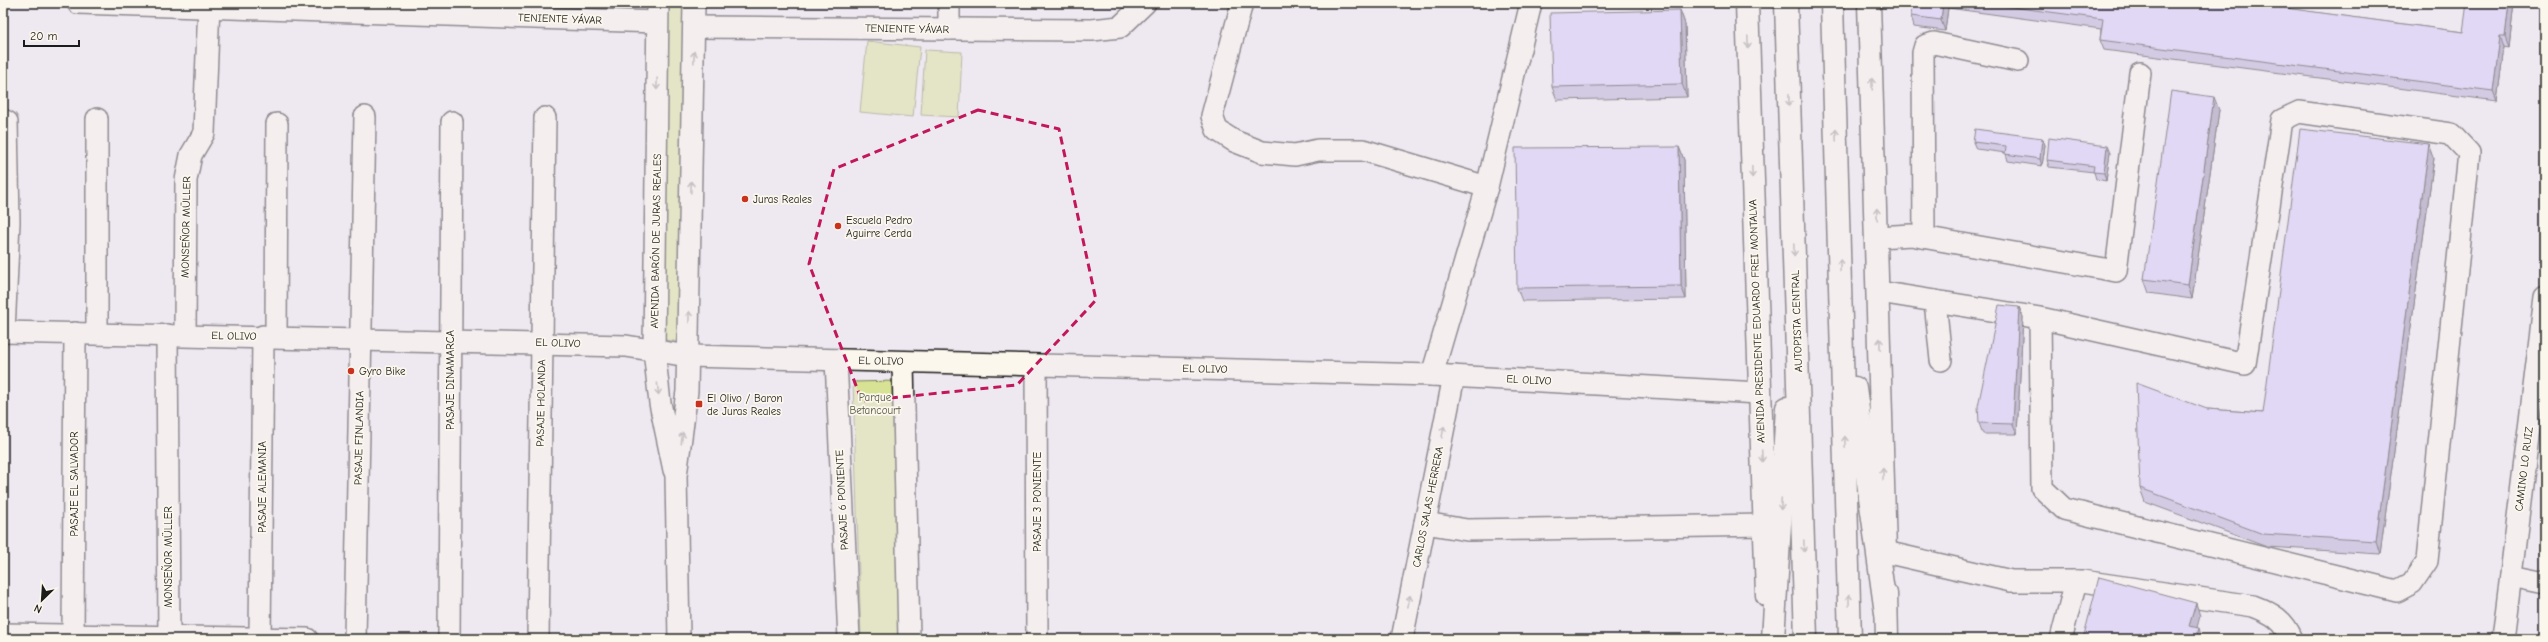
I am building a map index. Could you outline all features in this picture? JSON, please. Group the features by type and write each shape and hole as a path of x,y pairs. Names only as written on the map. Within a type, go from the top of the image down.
{"main road":[{"name":"AVENIDA PRESIDENTE EDUARDO FREI MONTALVA","path":"1747,3 1768,639"},
{"name":"AUTOPISTA CENTRAL","path":"1786,3 1806,639"},
{"path":"1832,3 1850,639"},
{"path":"1869,3 1878,237 1878,292 1887,639"},
{"path":"1773,639 1796,298"},
{"path":"1841,304 1863,439 1886,614"}],"street":[{"name":"TENIENTE YÁVAR","path":"78,3 658,13"},
{"name":"AVENIDA BARÓN DE JURAS REALES","path":"679,639 676,476 685,414 688,356 694,3"},
{"path":"949,3 949,29"},
{"name":"TENIENTE YÁVAR","path":"694,27 1092,30 1120,27 1145,3"},
{"path":"1242,3 1212,116 1218,130 1234,141 1262,152 1295,155 1318,150 1363,150 1487,187"},
{"path":"1432,375 1487,187 1531,3"},
{"name":"MONSEÑOR MÜLLER","path":"169,636 176,335 186,180 191,155 204,132 209,6"},
{"name":"AVENIDA BARÓN DE JURAS REALES","path":"658,13 654,350 665,434 676,476"},
{"path":"1924,237 1923,53 1925,46 1934,43 2018,61"},
{"path":"1878,237 1911,235 2116,271 2140,73"},
{"path":"1878,292 2040,318 2246,364 2282,120 2300,112 2451,134 2469,153 2427,561 2412,583 2397,591 2064,509 2042,488 2040,318"},
{"name":"PASAJE FINLANDIA","path":"355,639 365,117"},
{"name":"PASAJE HOLANDA","path":"538,639 545,118"},
{"path":"97,119 97,334"},
{"path":"4,332 6,221 5,121"},
{"name":"PASAJE DINAMARCA","path":"449,639 452,122"},
{"name":"PASAJE ALEMANIA","path":"260,638 277,124"},
{"name":"CAMINO LO RUIZ","path":"2503,639 2545,298"},
{"path":"1935,301 1941,360"},
{"name":"EL OLIVO","path":"4,332 270,336 542,343 626,346 688,356 1432,375 1759,393"},
{"name":"PASAJE EL SALVADOR","path":"73,635 75,333"},
{"name":"PASAJE 6 PONIENTE","path":"836,360 849,639"},
{"path":"903,362 909,639"},
{"name":"PASAJE 3 PONIENTE","path":"1036,365 1037,639"},
{"name":"CARLOS SALAS HERRERA","path":"1402,639 1454,376"},
{"path":"1425,523 1467,530 1765,525"},
{"path":"1885,552 2010,581 2076,581 2253,606 2278,617 2286,626 2292,639"},
{"path":"2511,576 2545,583"},
{"path":"2061,639 2076,581"},
{"path":"3,639 3,634 109,637 169,636 307,639"}],"highlighted area":[{"path":"978,110 1059,129 1096,300 1017,385 862,401 809,264 834,169"}],"green space":[{"path":"665,3 685,3 682,342 665,340"},
{"path":"867,41 920,47 913,117 860,112"},
{"path":"925,50 962,52 959,117 921,115"},
{"name":"Parque Betancourt","path":"896,381 898,639 861,639 853,382"}],"building":[{"path":"1912,3 1943,3 1941,20 1911,16"},
{"path":"1981,3 2285,3 2285,8 2463,32 2467,3 2509,3 2505,37 2500,37 2493,91 2100,40 2103,19"},
{"path":"1680,10 1682,84 1552,87 1550,13"},
{"path":"2171,91 2214,97 2188,285 2144,279"},
{"path":"1975,129 2042,138 2040,159 2005,154 2006,146 1973,142"},
{"path":"2300,129 2429,144 2376,541 2263,534 2140,488 2136,383 2207,409 2263,413"},
{"path":"2049,138 2107,146 2104,173 2093,172 2094,166 2047,160"},
{"path":"1679,147 1681,286 1517,288 1515,148"},
{"path":"1999,305 2019,307 2013,424 1979,423 1978,406"},
{"path":"2099,577 2196,603 2189,626 2199,628 2196,639 2083,639"}],"place":[{"name":"Juras Reales","path":"745,199"},
{"name":"Escuela Pedro Aguirre Cerda","path":"838,226"},
{"name":"Gyro Bike","path":"351,371"},
{"name":"El Olivo / Baron de Juras Reales","path":"699,404"}]}
